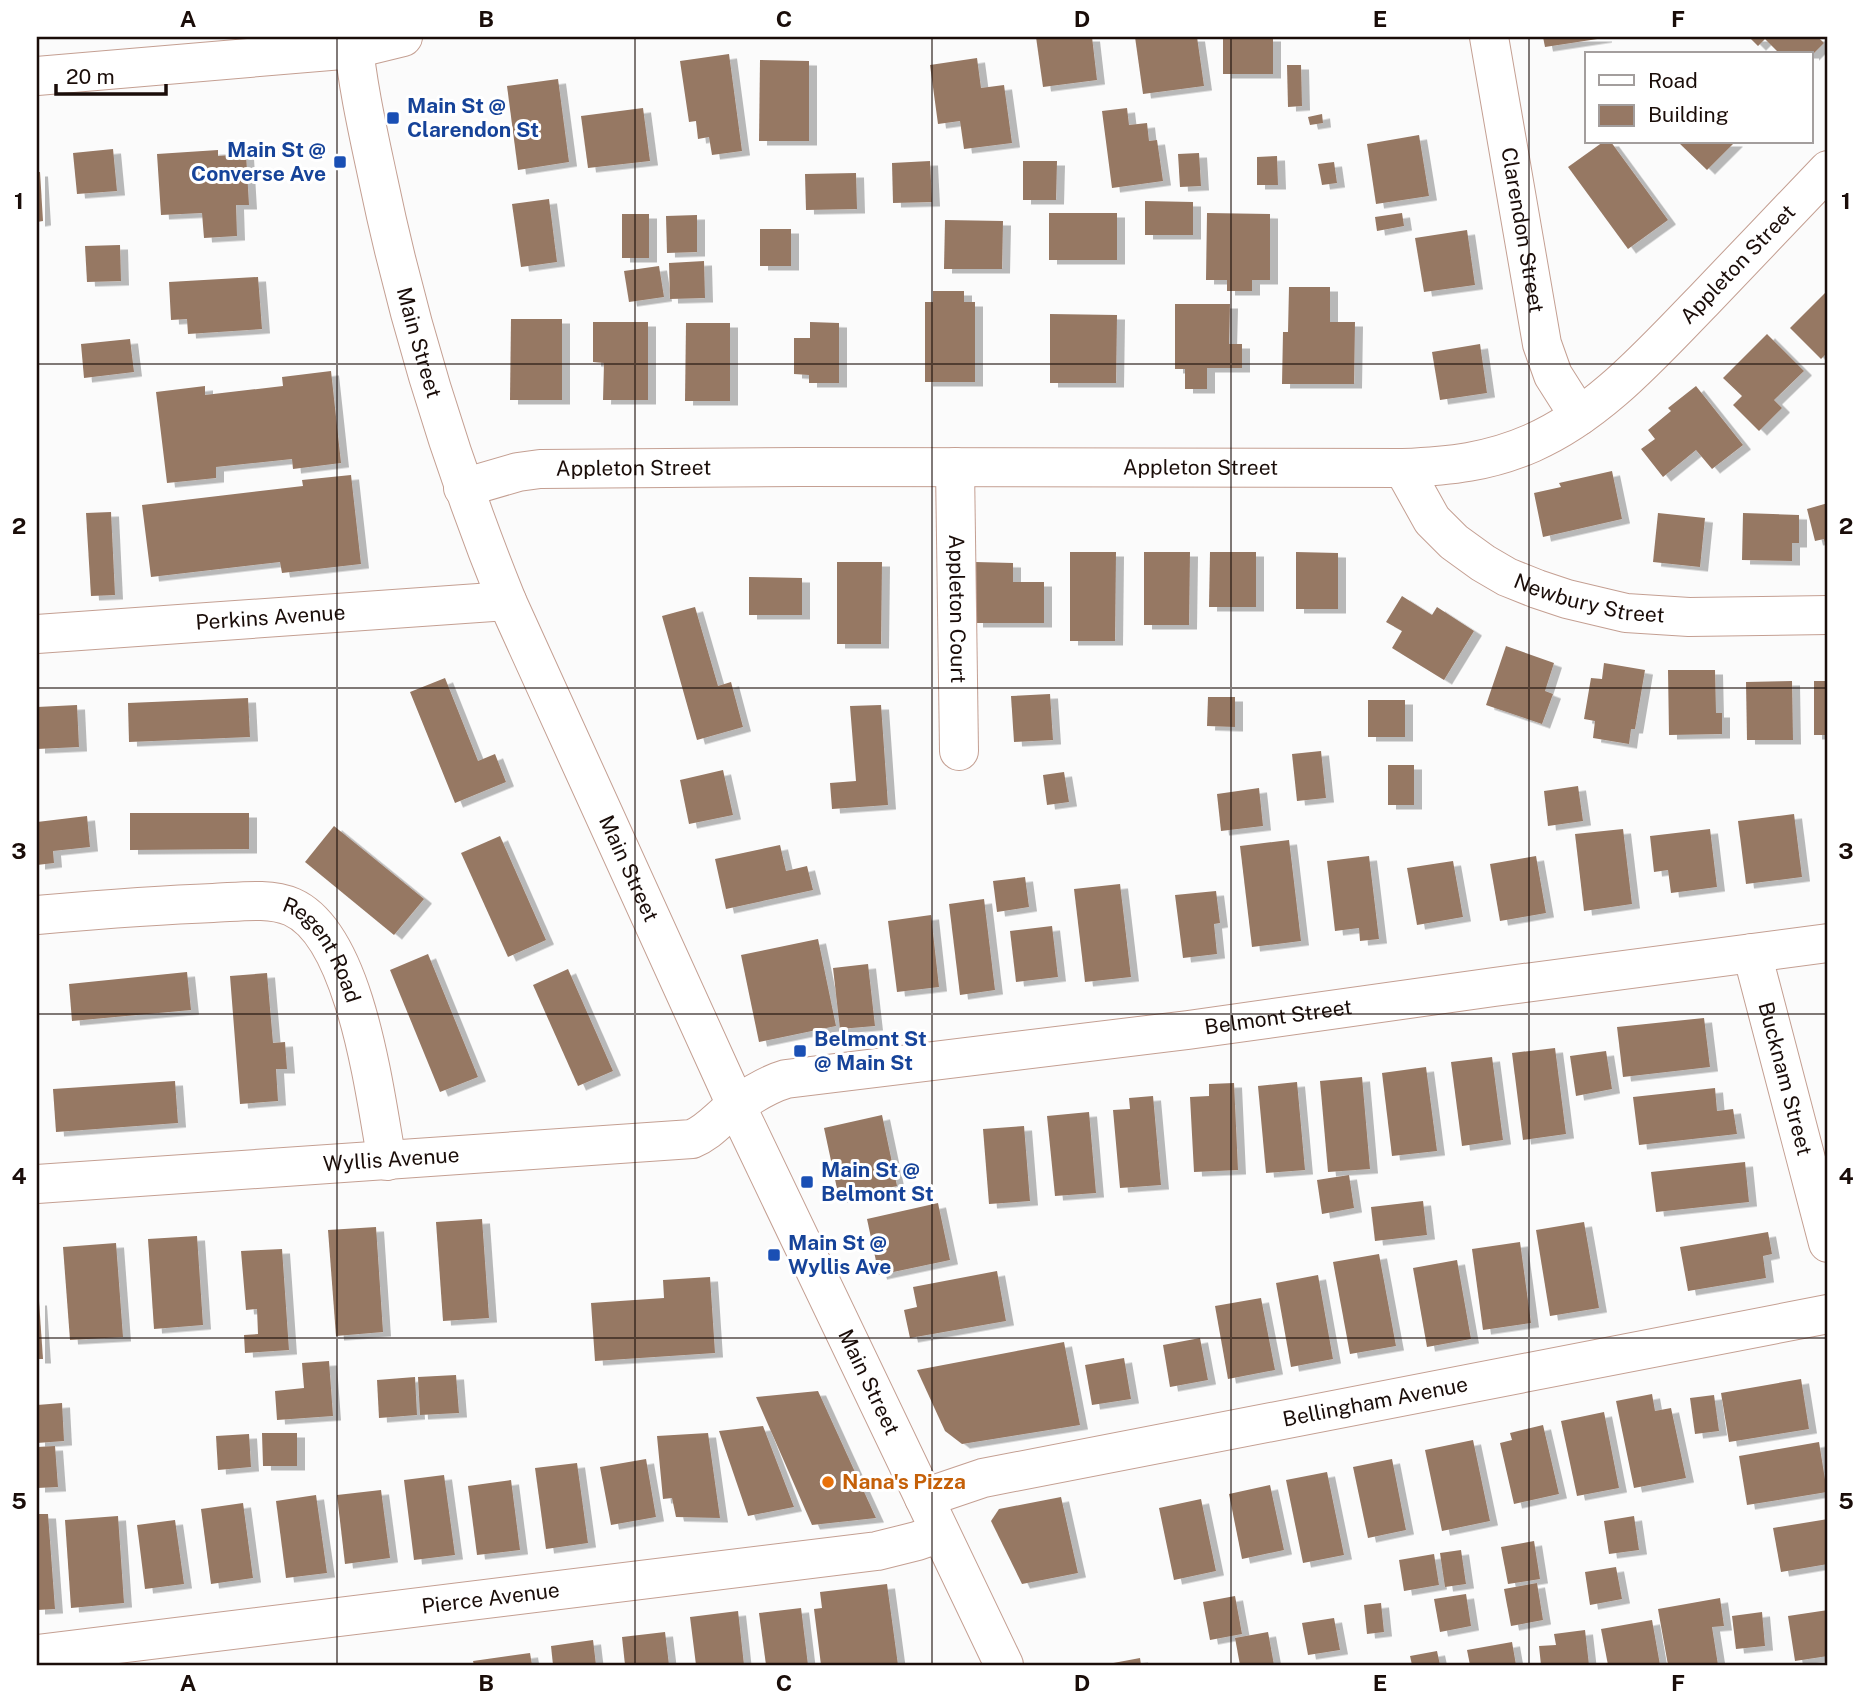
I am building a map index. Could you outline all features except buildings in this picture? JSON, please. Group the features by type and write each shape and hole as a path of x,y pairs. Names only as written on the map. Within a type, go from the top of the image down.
{"street":[{"path":"37,76 403,37"},
{"name":"Clarendon Street","path":"1489,37 1542,344 1558,384 1579,416"},
{"name":"Main Street","path":"354,43 384,210 408,304 463,488 507,601 736,1105 1004,1665"},
{"name":"Appleton Street","path":"463,488 517,472 540,469 1403,468 1453,466 1487,459 1534,442 1600,401 1672,333 1828,170"},
{"name":"Appleton Court","path":"955,467 959,751"},
{"name":"Newbury Street","path":"1403,468 1432,520 1454,542 1507,577 1538,589 1626,613 1689,617 1828,615"},
{"name":"Perkins Avenue","path":"37,634 507,601"},
{"name":"Regent Road","path":"37,915 245,901 292,908 310,919 322,932 344,971 369,1064 387,1161"},
{"name":"Belmont Street","path":"736,1105 775,1082 790,1078 1201,1029 1828,943"},
{"name":"Bucknam Street","path":"1752,953 1828,1243"},
{"name":"Wyllis Avenue","path":"37,1184 692,1139 702,1135 736,1105"},
{"name":"Bellingham Avenue","path":"924,1498 983,1478 1828,1314"},
{"name":"Pierce Avenue","path":"37,1654 877,1550 940,1533"}],"place":[{"name":"Main St @ Clarendon St","path":"393,118"},
{"name":"Main St @ Converse Ave","path":"340,162"},
{"name":"Belmont St @ Main St","path":"800,1051"},
{"name":"Main St @ Belmont St","path":"807,1182"},
{"name":"Main St @ Wyllis Ave","path":"774,1255"},
{"name":"Nana's Pizza","path":"828,1482"}]}
